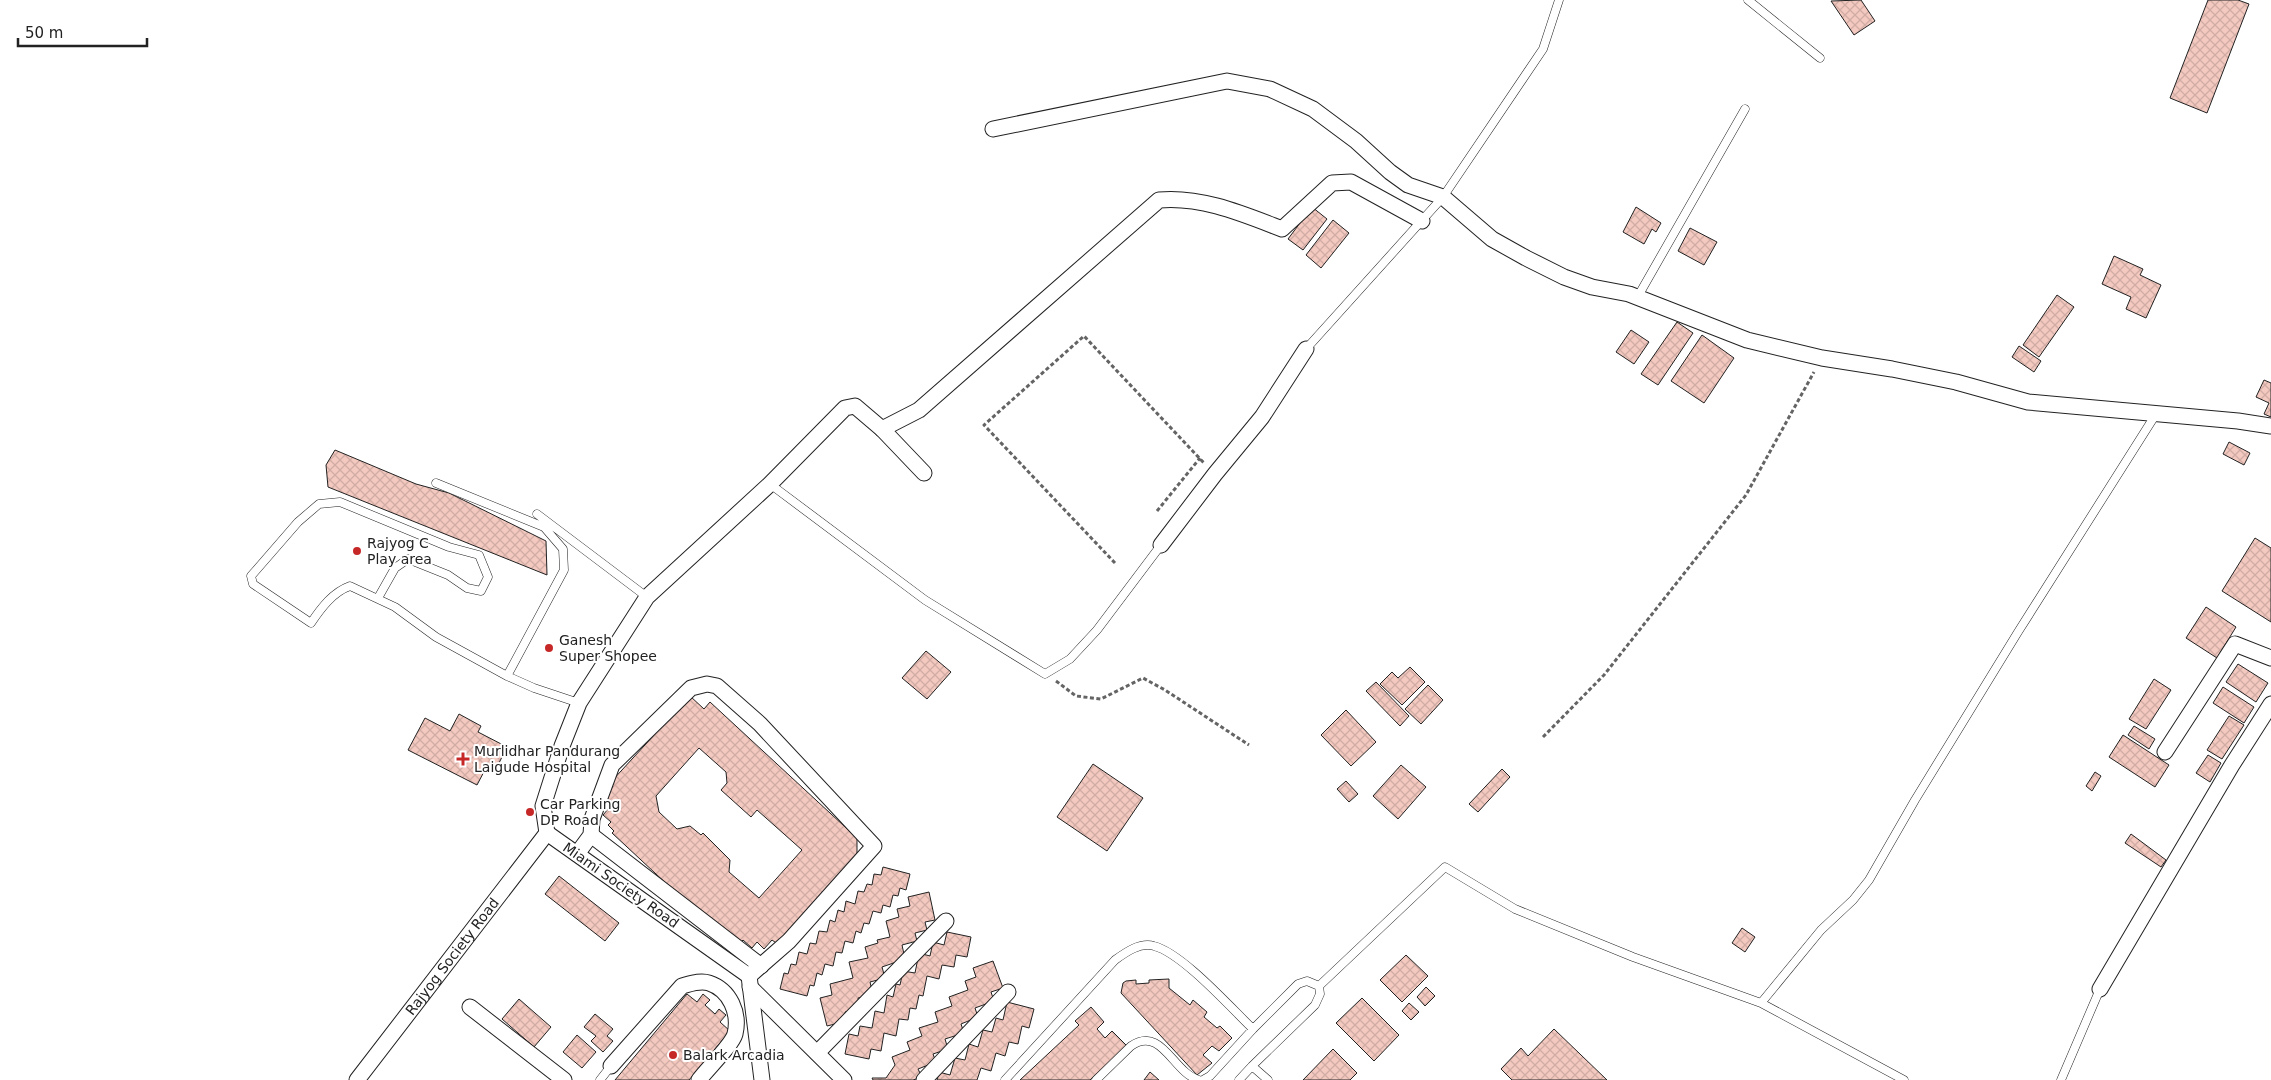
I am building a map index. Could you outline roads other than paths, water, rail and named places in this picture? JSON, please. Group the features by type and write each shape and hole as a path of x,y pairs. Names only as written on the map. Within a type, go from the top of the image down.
{"street":[{"path":"993,129 1227,81 1270,90 1313,109 1356,141 1390,172 1408,185 1444,197 1466,214 1492,239 1526,258 1564,277 1592,287 1637,298 1746,340 1822,358 1947,380 2028,402 2271,426"},
{"path":"882,429 920,410 1159,200 1173,198 1229,209 1282,229 1332,183 1351,182 1422,221"},
{"path":"1161,545 1215,474 1262,417 1306,349"},
{"path":"548,833 544,806 562,746 580,703 647,597 770,484 845,408 855,406 882,429 924,473"},
{"path":"2165,752 2235,644 2271,658"},
{"path":"577,854 591,835 592,819 612,765 692,688 707,684 716,686 760,724 874,846 789,942 761,966 750,981 762,1080"},
{"path":"2100,989 2232,765 2271,704"},
{"name":"Miami Society Road","path":"548,833 671,921 750,981 844,1080"},
{"name":"Rajyog Society Road","path":"357,1080 548,833"},
{"path":"591,835 761,966"},
{"path":"671,921 682,905"},
{"path":"817,1053 946,922"},
{"path":"611,1066 682,986 694,982 708,983 724,992 732,1003 737,1016 734,1036 699,1080"},
{"path":"924,1080 1008,992"},
{"path":"470,1007 564,1080"}],"lane":[{"path":"1306,349 1444,197 1543,49 1559,0"},
{"path":"1748,0 1820,58"},
{"path":"1637,298 1745,109"},
{"path":"1761,1003 1822,930 1853,900 1869,880 1915,800 2008,648 2156,414"},
{"path":"436,483 544,528 563,549 564,570 507,676"},
{"path":"770,484 925,600 1045,674 1070,660 1097,630 1161,545"},
{"path":"378,598 395,568 408,559 448,575 467,588 481,591 488,577 479,555 449,547 340,502 319,504 298,522 251,576 253,584 311,623 330,599 342,589 350,586 395,607 436,636 507,676 534,688 580,703"},
{"path":"537,514 647,597"},
{"path":"1319,986 1445,867 1516,909 1633,957 1761,1003 1904,1080"},
{"path":"1005,1080 1115,960 1128,950 1140,947 1152,945 1174,955 1253,1029"},
{"path":"1203,1080 1210,1076 1298,984 1307,981 1319,986"},
{"path":"1238,1080 1315,1005 1320,994 1319,986"},
{"path":"2061,1080 2100,989"},
{"path":"1096,1080 1126,1050 1137,1042 1148,1040 1160,1046 1188,1074 1199,1080"},
{"path":"600,1080 611,1066"},
{"path":"1252,1066 1268,1080"}],"place":[{"name":"Rajyog C Play area","path":"357,551"},
{"name":"Ganesh Super Shopee","path":"549,648"},
{"name":"Murlidhar Pandurang Laigude Hospital","path":"463,759"},
{"name":"Car Parking DP Road","path":"530,812"},
{"name":"Balark Arcadia","path":"673,1055"}]}
